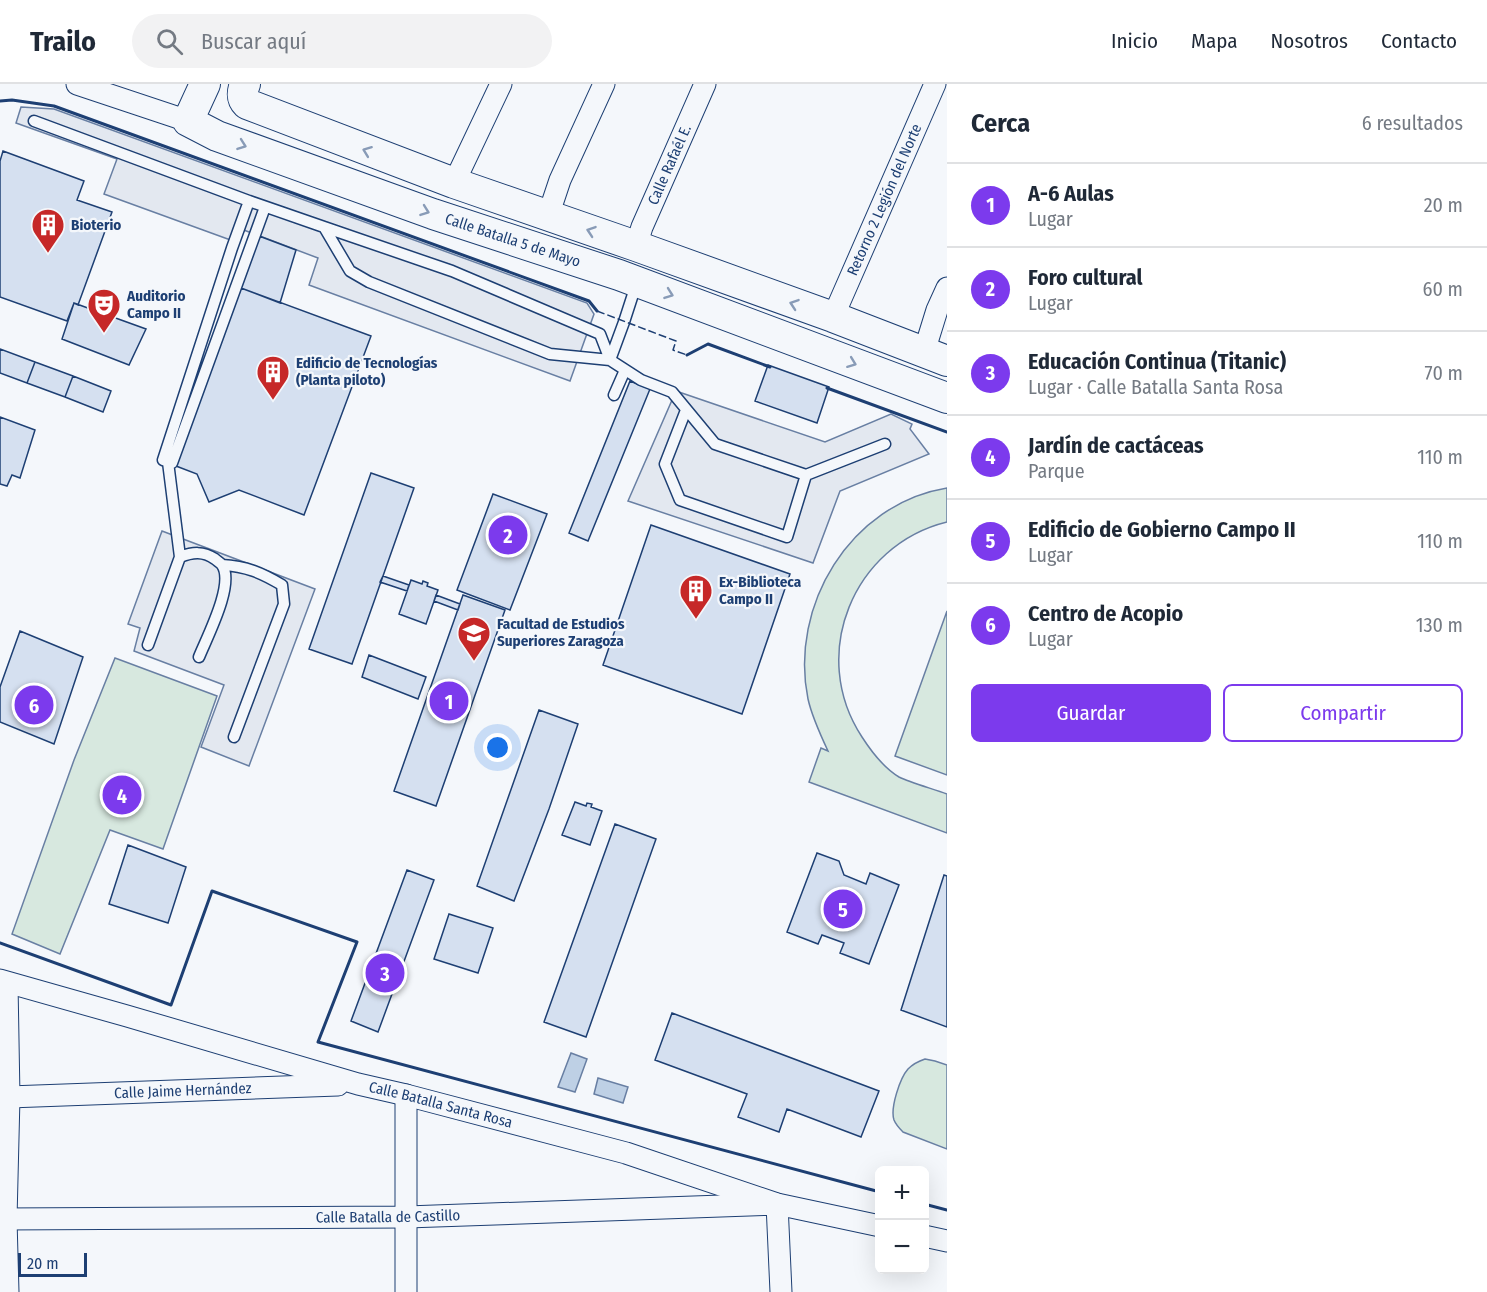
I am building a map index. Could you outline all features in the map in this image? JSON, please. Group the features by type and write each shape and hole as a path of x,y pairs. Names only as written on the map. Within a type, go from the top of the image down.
{"street":[{"name":"Calle Batalla 5 de Mayo","path":"77,84 102,87 188,121 216,136 434,214 632,280 947,398"},
{"path":"188,121 205,84"},
{"path":"454,183 501,84"},
{"path":"548,216 560,180 604,84"},
{"name":"Calle Rafaél E.","path":"636,246 642,227 705,84"},
{"name":"Retorno 2 Legión del Norte","path":"832,317 935,84"},
{"path":"244,87 244,101 247,104 454,183 636,246 936,356"},
{"path":"632,280 636,246"},
{"path":"911,385 936,356 937,310 947,288"},
{"path":"3,982 9,1097 3,1219 8,1292"},
{"name":"Calle Batalla Santa Rosa","path":"3,982 358,1084 626,1153 777,1204 875,1225"},
{"name":"Calle Jaime Hernández","path":"9,1097 358,1084"},
{"path":"406,1095 406,1292"},
{"path":"777,1204 781,1292"},
{"name":"Calle Batalla de Castillo","path":"3,1219 407,1217 777,1204"},
{"path":"929,1237 947,1241"}],"lane":[{"path":"34,121 265,207 452,271 600,334 610,360"},
{"path":"249,201 163,460 168,462 172,463 265,207"},
{"path":"324,226 350,271 369,282 550,354 610,360 641,380 672,392 715,444 806,476 885,444"},
{"path":"610,360 624,322 632,280"},
{"path":"614,395 625,370"},
{"path":"686,410 665,464 680,500 787,537 806,476"},
{"path":"148,645 180,556 168,462"},
{"path":"180,556 190,553 207,554 222,565 239,566 262,573 282,585 284,604 234,737"},
{"path":"199,657 222,600 226,582 222,565"}],"shaded area":[{"path":"21,107 54,109 587,303 594,314 570,381 309,285 318,258 241,229 236,242 104,194 117,159 16,123"},
{"path":"676,391 825,442 891,414 912,424 910,429 929,454 840,491 813,563 628,501"},
{"path":"947,488 947,522 914,534 886,554 865,579 849,607 840,639 839,672 846,705 862,737 878,759 899,777 947,794 947,833 809,782 821,748 828,751 816,725 808,699 805,664 808,629 818,596 834,565 855,537 882,515 912,498"},
{"path":"162,531 315,589 249,766 201,747 224,685 134,651 140,628 128,624"},
{"path":"947,611 947,775 895,756"},
{"path":"115,658 217,696 163,849 110,830 60,954 12,934 74,760"},
{"path":"925,1059 947,1065 947,1149 903,1132 894,1120 896,1093 905,1073 910,1067"}],"water":[{"path":"571,1053 587,1059 575,1092 558,1087"},
{"path":"598,1078 628,1087 623,1103 594,1094"}],"building":[{"name":"Bioterio","path":"3,151 84,181 77,200 112,212 78,305 74,303 67,321 0,297 0,161"},
{"path":"259,236 296,250 280,303 241,288"},
{"name":"Edificio de Tecnologías (Planta piloto)","path":"241,288 371,336 304,515 239,490 209,502 197,474 176,466"},
{"name":"Auditorio Campo II","path":"74,303 146,329 129,365 62,339"},
{"path":"0,349 35,362 27,383 0,373"},
{"path":"35,362 73,376 65,397 27,383"},
{"path":"768,365 829,387 817,423 755,401"},
{"path":"73,376 111,391 103,412 65,397"},
{"path":"630,381 650,389 588,541 569,533"},
{"path":"0,417 35,430 20,478 12,475 7,486 0,484"},
{"path":"371,473 414,488 352,664 309,649"},
{"path":"493,494 547,514 510,610 457,590"},
{"name":"Ex-Biblioteca Campo II","path":"651,525 790,574 742,714 603,665"},
{"path":"383,576 409,585 407,591 380,582"},
{"path":"411,580 422,584 423,581 428,583 427,586 438,590 426,624 399,614"},
{"path":"436,595 460,604 458,610 434,601"},
{"path":"463,595 505,610 436,806 394,791"},
{"path":"20,631 83,657 54,744 0,722 0,687"},
{"path":"369,655 426,677 418,699 362,677"},
{"path":"539,710 578,724 514,901 477,886"},
{"path":"575,802 586,806 587,803 592,804 591,807 602,811 590,845 562,835"},
{"path":"615,824 656,839 586,1037 544,1022"},
{"path":"128,845 186,867 168,923 109,904"},
{"path":"817,853 839,861 844,875 866,884 870,873 899,885 869,964 840,953 844,943 822,935 818,944 787,932"},
{"path":"407,870 434,880 378,1032 351,1021"},
{"path":"944,875 947,876 947,1027 901,1010"},
{"path":"449,914 493,928 478,973 434,959"},
{"path":"672,1013 879,1091 861,1137 787,1109 779,1132 738,1117 747,1094 655,1060"}],"fence":[{"path":"597,311 676,341 673,350 687,355"}],"wall":[{"path":"0,101 12,100 54,106 589,301 597,311"},
{"path":"687,355 708,344 770,367"},
{"path":"827,388 947,432"},
{"path":"0,943 171,1005 212,891 357,942 318,1042 875,1191"},
{"path":"929,1205 947,1210"}],"place":[{"name":"Bioterio","path":"48,254"},
{"name":"Auditorio Campo II","path":"104,334"},
{"name":"Edificio de Tecnologías (Planta piloto)","path":"273,401"},
{"name":"Foro cultural","path":"508,535"},
{"name":"Ex-Biblioteca Campo II","path":"696,620"},
{"name":"Facultad de Estudios Superiores Zaragoza","path":"474,662"},
{"name":"A-6 Aulas","path":"449,701"},
{"name":"Centro de Acopio","path":"34,705"},
{"name":"Jardín de cactáceas","path":"122,795"},
{"name":"Edificio de Gobierno Campo II","path":"843,909"},
{"name":"Educación Continua (Titanic)","path":"385,973"}]}
